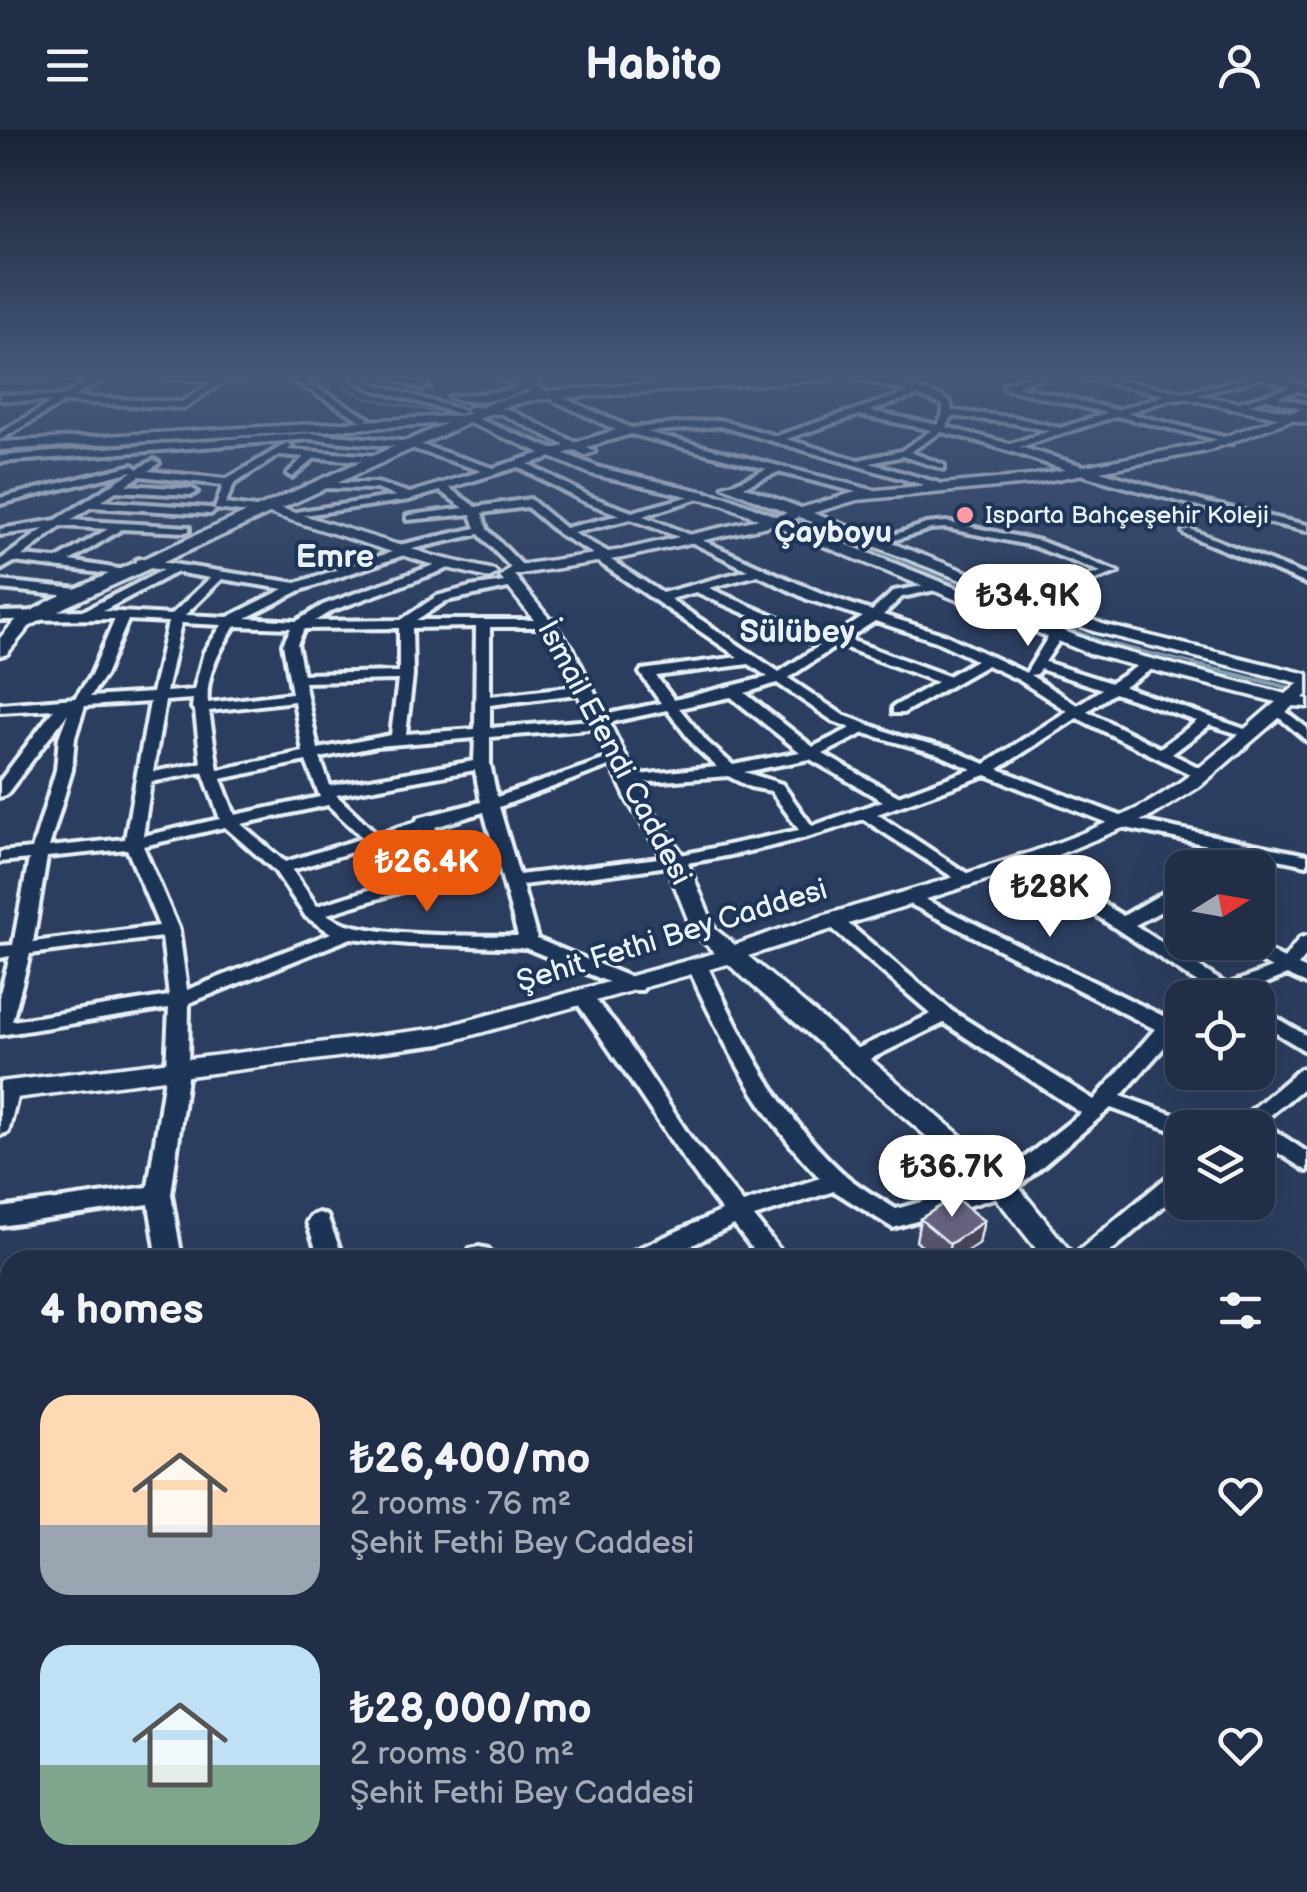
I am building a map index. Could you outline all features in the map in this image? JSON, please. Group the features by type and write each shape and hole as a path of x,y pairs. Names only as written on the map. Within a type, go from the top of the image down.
{"main road":[{"path":"0,650 16,630 36,615 140,564 188,535 263,509 384,457"}],"street":[{"path":"0,462 57,457"},
{"path":"0,501 181,457"},
{"path":"0,532 58,523 188,535 186,522 215,509 229,482 269,457"},
{"path":"292,474 310,457"},
{"path":"357,457 380,459"},
{"path":"451,457 492,471"},
{"path":"301,514 409,496 536,457"},
{"path":"564,457 602,473 701,494 881,542 1117,634 1298,696"},
{"path":"604,457 624,465 734,487 936,586 1056,635 1147,666 1298,696"},
{"path":"735,457 876,494"},
{"path":"844,457 945,488"},
{"path":"860,462 883,457"},
{"path":"915,457 940,467"},
{"path":"1040,457 1219,510 1307,528"},
{"path":"398,740 406,676 405,624 419,608 434,601 508,574 605,557 876,494 1080,471 1149,457"},
{"path":"0,462 159,461"},
{"path":"6,562 58,523 159,461"},
{"path":"521,464 565,496 634,515 810,596 916,627 987,659 1202,774"},
{"path":"734,487 778,468"},
{"path":"138,473 229,482"},
{"path":"319,485 377,486 409,496"},
{"path":"440,486 476,512 508,574"},
{"path":"113,488 192,492"},
{"path":"563,532 701,494"},
{"path":"540,498 526,501 563,532 605,557 658,598 754,658 812,704 1122,822 1307,860"},
{"path":"390,500 435,539"},
{"path":"88,504 263,509 301,514 398,550 448,564 508,574"},
{"path":"411,518 553,508"},
{"path":"1219,510 1188,532 1307,580"},
{"path":"881,542 930,526 946,525 1036,543 1112,572 1027,600"},
{"path":"59,563 120,526"},
{"path":"482,530 398,550 318,579 231,622 210,652 200,701 210,771 230,823 282,868 312,913 329,926 349,932 529,942 636,986"},
{"path":"6,562 59,563 121,572"},
{"path":"140,564 297,587"},
{"path":"373,839 328,795 312,757 290,644 299,625 352,598 448,564"},
{"path":"87,614 172,570"},
{"path":"658,598 760,571"},
{"name":"İsmail Efendi Caddesi","path":"508,574 549,623 585,689 622,771 676,861 701,925 1003,1187 1054,1250"},
{"path":"168,1250 160,1194 177,1070 178,1000 170,930 133,843 176,617 220,575"},
{"path":"318,579 352,598"},
{"path":"0,585 80,593"},
{"path":"146,778 312,757 398,740 600,722 673,707 779,678 874,616 898,594 936,586"},
{"path":"696,587 831,643 949,681"},
{"path":"0,616 87,614 299,625 549,623"},
{"path":"122,618 98,675 79,703 67,737 64,770 39,853 22,949 0,1029 178,1000 349,932"},
{"path":"484,626 482,764 529,942"},
{"path":"1024,678 1039,664 1056,635"},
{"path":"754,658 647,673 728,770 762,787 776,787 809,834"},
{"path":"898,710 987,659"},
{"path":"1039,664 1252,734"},
{"path":"512,881 676,861 809,834 893,800 988,769 1147,666"},
{"path":"298,678 406,676"},
{"path":"485,701 585,689"},
{"path":"734,692 812,754 893,800"},
{"path":"0,708 158,698 200,701 299,696"},
{"path":"1298,696 1307,736"},
{"name":"Şehit Fethi Bey Caddesi","path":"4,1090 440,1036 636,986 1025,860 1122,822 1202,774 1298,696"},
{"path":"0,792 60,711 79,703"},
{"path":"1161,754 1209,719"},
{"path":"282,868 424,822 622,771 728,770 812,754 864,727"},
{"path":"0,857 133,843 230,823 328,795 482,764"},
{"path":"863,812 965,880"},
{"path":"312,913 450,871 424,822"},
{"path":"1214,850 1217,844"},
{"path":"1025,860 1124,923 1203,980"},
{"path":"910,897 1165,1017"},
{"path":"1124,923 1165,901"},
{"path":"1161,904 1165,906"},
{"path":"834,920 945,1015 1102,1106 1165,1122"},
{"path":"0,952 170,930"},
{"path":"1261,980 1286,969 1307,942"},
{"path":"1269,960 1307,978"},
{"path":"698,967 786,1123 838,1181 893,1219 1003,1187 1102,1106 1165,1034"},
{"path":"584,1000 608,1028 682,1142 768,1250"},
{"path":"855,1058 945,1015"},
{"path":"1275,1024 1307,1045"},
{"path":"1268,1110 1307,1074"},
{"path":"0,1127 4,1090"},
{"path":"1275,1142 1307,1163"},
{"path":"659,1250 739,1213 838,1181"},
{"path":"1097,1250 1165,1192"},
{"path":"0,1218 160,1194"},
{"path":"319,1222 329,1250"}],"building":[{"path":"954,1197 984,1221 950,1244 920,1219"}],"waterway":[{"path":"582,457 751,503 1101,641 1203,666"},
{"path":"1193,664 1307,692"}],"place":[{"name":"Isparta Bahçeşehir Koleji","path":"965,515"}],"district":[{"name":"Çayboyu","path":"833,533"},
{"name":"Emre","path":"335,557"},
{"name":"Sülübey","path":"797,632"}]}
